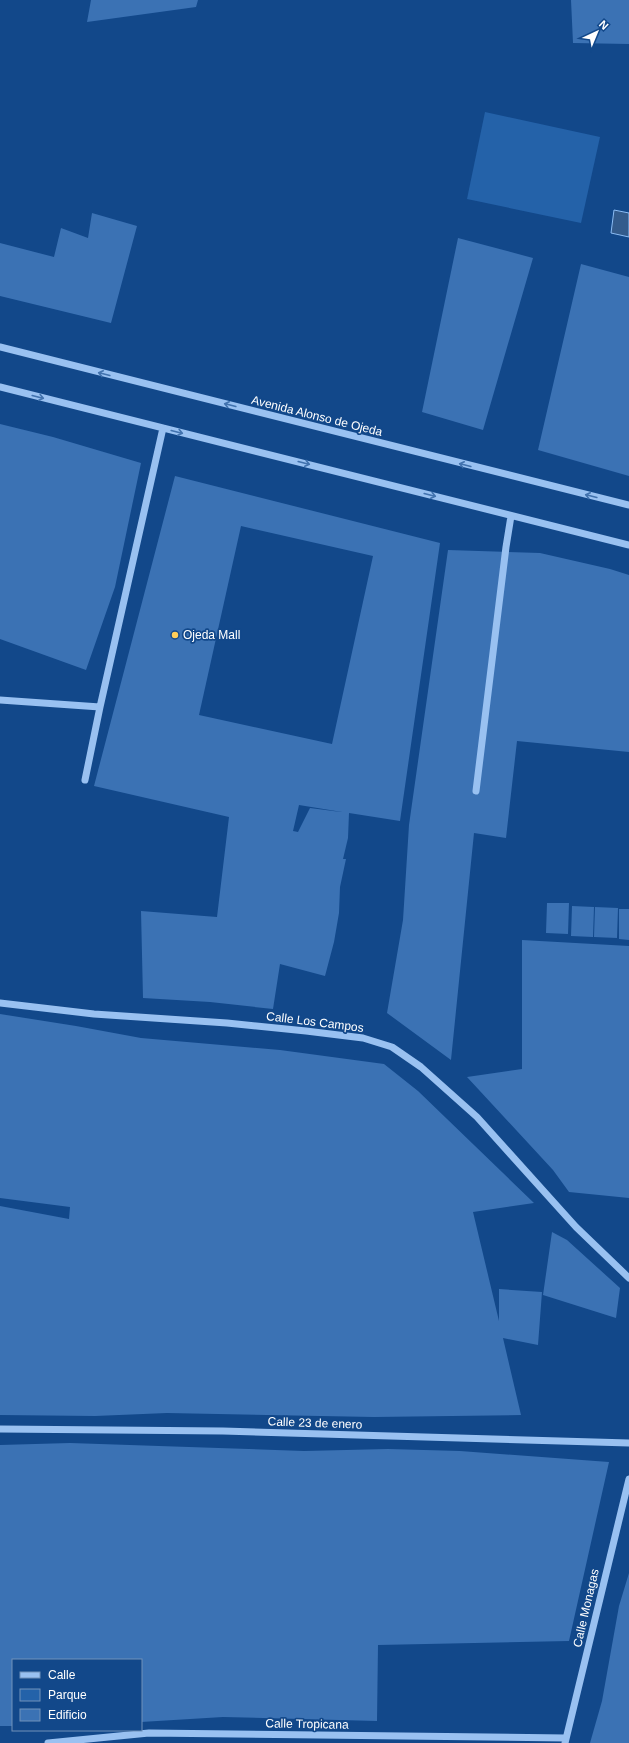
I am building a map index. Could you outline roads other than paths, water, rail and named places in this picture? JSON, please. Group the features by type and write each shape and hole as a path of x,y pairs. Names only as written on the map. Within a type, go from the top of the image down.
{"street":[{"name":"Avenida Alonso de Ojeda","path":"0,347 629,505"},
{"path":"0,387 629,545"},
{"path":"85,780 163,428"},
{"path":"476,791 511,516"},
{"path":"0,700 100,707"},
{"name":"Calle Los Campos","path":"0,1003 94,1014 227,1023 306,1031 363,1038 392,1047 421,1067 477,1117 576,1227 629,1278"},
{"name":"Calle 23 de enero","path":"0,1429 223,1431 629,1444"},
{"name":"Calle Monagas","path":"566,1740 629,1479"},
{"name":"Calle Tropicana","path":"48,1743 149,1733 566,1740"}],"place":[{"name":"Ojeda Mall","path":"175,635"}]}
